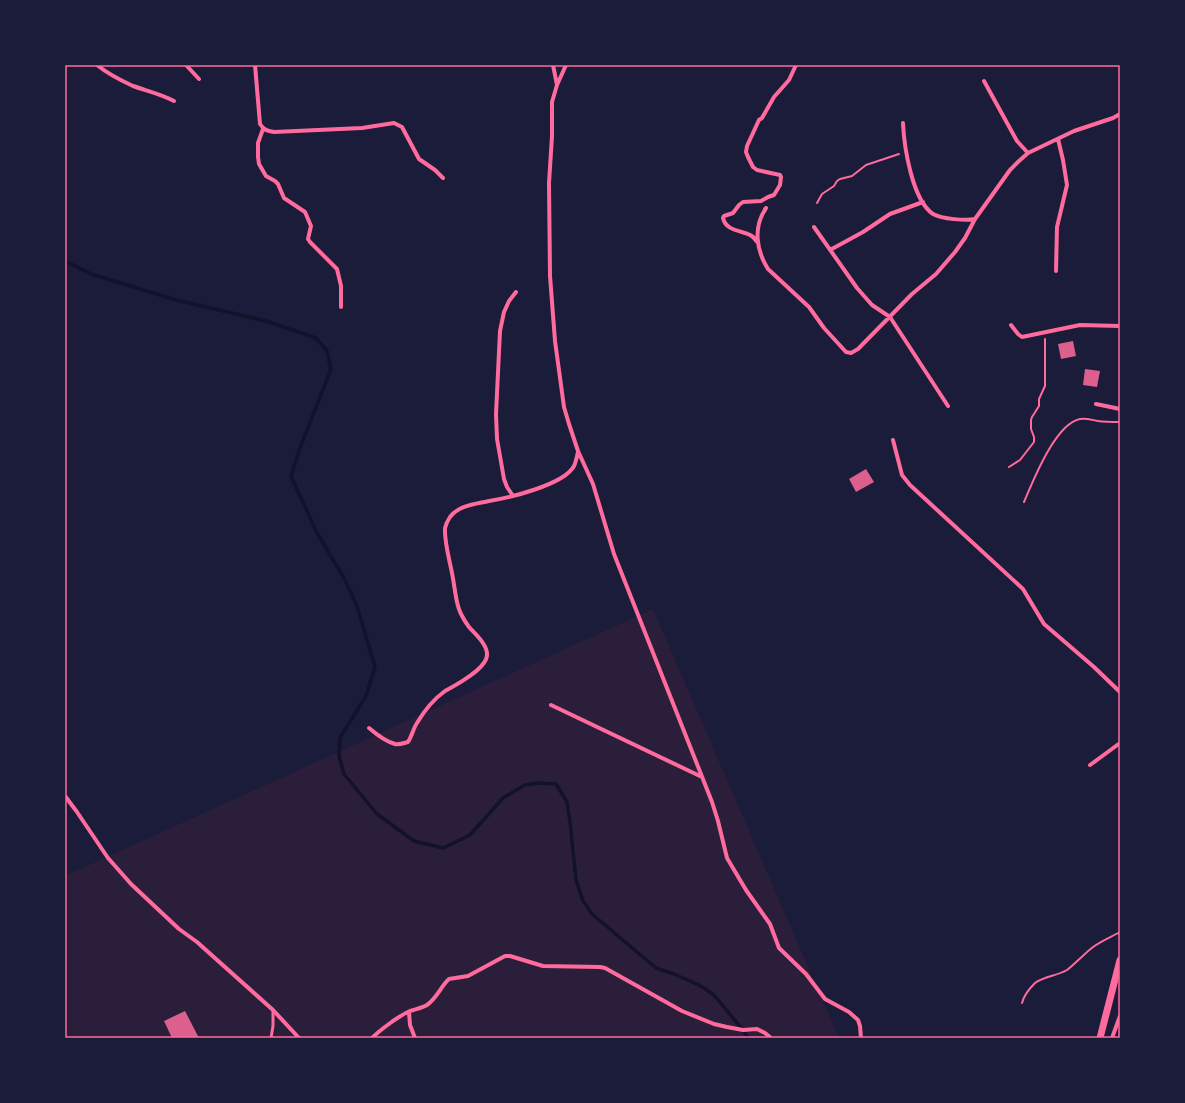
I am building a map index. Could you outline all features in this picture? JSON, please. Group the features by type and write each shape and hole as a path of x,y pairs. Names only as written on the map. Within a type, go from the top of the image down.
{"street":[{"path":"97,65 108,73 133,86 166,96 174,101"},
{"path":"186,65 199,79"},
{"path":"255,65 260,124 266,131 274,132 362,128 394,123 402,126 419,159 435,170 443,178"},
{"path":"553,65 557,85"},
{"path":"566,65 557,85 552,102 552,136 549,183 554,341 564,407 569,424 578,451 593,484 614,554 703,777 718,821 727,858 746,890 770,924 779,948 806,974 825,999 849,1012 858,1020 861,1038"},
{"path":"758,242 750,234 728,227 723,218 724,216 734,212 740,203 761,201 774,195 780,185 780,175 757,170 753,167 746,152 747,146 759,120 762,118 774,97 789,80 796,65"},
{"path":"984,81 1017,141 1028,153"},
{"path":"766,208 760,219 757,232 758,242 764,262 768,269 809,307 824,328 846,352 851,353 858,349 912,294 936,274 955,252 976,219 1010,170 1018,161 1028,153 1074,131 1113,118 1120,114"},
{"path":"903,123 906,154 912,176 923,202 934,215 960,220 976,219"},
{"path":"263,128 258,143 259,164 266,176 278,184 284,198 305,212 311,226 308,239 337,269 341,286 341,307"},
{"path":"1056,271 1057,227 1067,184 1058,139"},
{"path":"830,250 863,232 890,214 923,202"},
{"path":"814,227 857,288 872,306 890,317 948,406"},
{"path":"513,496 506,487 504,479 497,439 496,414 500,331 504,312 509,301 516,292"},
{"path":"1011,326 1022,337 1080,325 1120,326"},
{"path":"1096,404 1120,409"},
{"path":"893,440 902,475 910,485 1023,589 1044,624 1094,667 1120,692"},
{"path":"369,728 377,735 395,744 408,742 416,723 428,706 445,692 469,676 487,658 485,648 460,613 455,599 454,584 445,536 445,527 450,516 465,507 529,492 548,484 567,474 574,466 578,451"},
{"path":"551,705 703,777"},
{"path":"1090,765 1120,743"},
{"path":"65,796 108,858 131,884 179,929 198,942 273,1010 299,1038"},
{"path":"372,1038 409,1012 423,1008 429,1004 449,979 468,976 505,956 510,956 543,966 605,968 682,1011 714,1024 743,1030 757,1029 771,1038"},
{"path":"1100,1038 1120,960"},
{"path":"409,1012 410,1025 415,1038"},
{"path":"1112,1038 1120,1016"}],"lane":[{"path":"272,1038 273,1010"}],"path":[{"path":"817,203 822,194 834,186 840,179 852,176 866,165 894,155 906,154"},
{"path":"1009,467 1020,461 1034,442 1031,429 1031,420 1039,406 1039,399 1045,386 1045,339 1051,330"},
{"path":"1024,502 1042,462 1067,426 1074,421 1084,419 1120,422"},
{"path":"1022,1003 1024,996 1038,981 1059,974 1068,969 1093,947 1120,932"}],"shaded area":[{"path":"653,609 839,1038 65,1038 65,876"}],"building":[{"path":"1073,341 1076,356 1061,359 1058,344"},
{"path":"1085,369 1100,371 1097,387 1083,385"},
{"path":"866,469 874,482 856,492 849,479"},
{"path":"185,1011 199,1038 172,1038 164,1021"}],"waterway":[{"path":"65,261 91,274 176,300 266,321 316,338 327,351 331,369 300,448 291,476 316,531 344,578 357,606 375,667 366,696 340,738 339,756 344,774 377,814 414,841 443,848 470,835 503,798 525,785 539,783 556,784 567,802 576,880 583,901 592,914 656,968 699,985 714,995 748,1038"}]}
